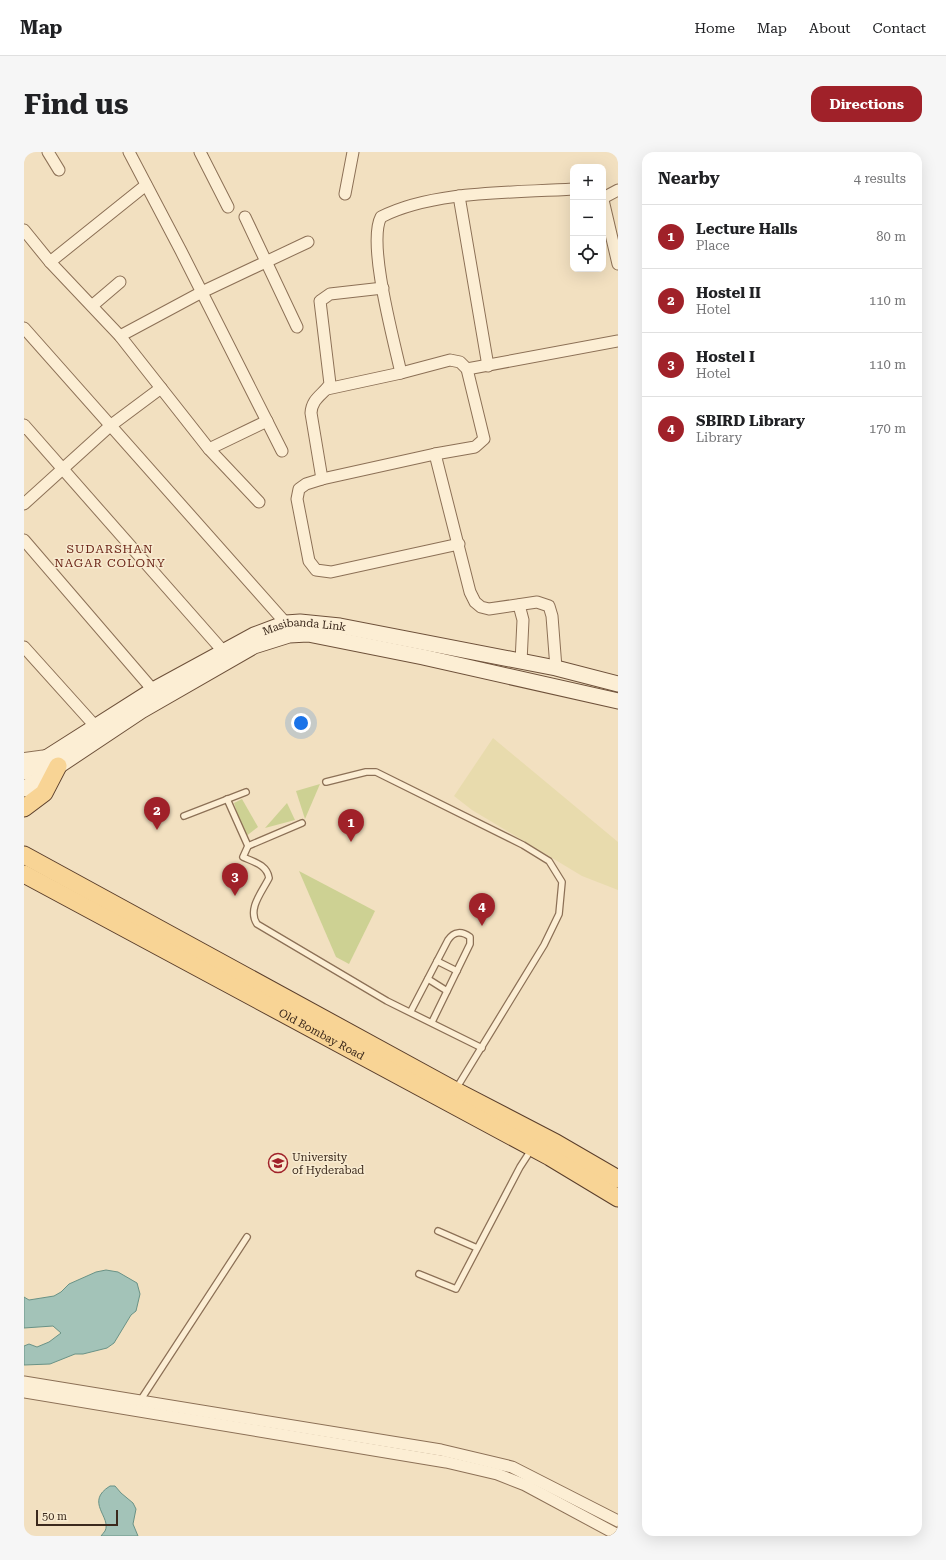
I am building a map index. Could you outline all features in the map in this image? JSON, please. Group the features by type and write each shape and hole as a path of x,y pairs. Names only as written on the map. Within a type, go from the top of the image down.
{"main road":[{"name":"Masibanda Link","path":"24,772 53,762 96,727 153,690 223,651 254,635 291,628 300,622 340,626 355,636 556,668 618,684"},
{"path":"24,789 53,762 248,650 274,639 291,628"},
{"path":"355,636 618,701"},
{"path":"24,808 44,793 53,762"},
{"name":"Old Bombay Road","path":"24,855 456,1091 556,1143 618,1179"},
{"name":"Old Bombay Road","path":"24,874 532,1148 618,1198"}],"street":[{"path":"48,152 59,170"},
{"path":"129,152 202,292 282,451"},
{"path":"200,152 228,207"},
{"path":"345,194 353,152"},
{"path":"50,262 146,186"},
{"path":"401,373 383,288 377,238 377,224 381,217 412,204 459,196 570,189"},
{"path":"606,197 618,190"},
{"path":"459,196 488,366"},
{"path":"603,200 618,264"},
{"path":"246,217 297,327"},
{"path":"24,230 50,262 93,305 120,336 209,449 259,502"},
{"path":"120,336 202,292 308,242"},
{"path":"93,305 120,282"},
{"path":"322,479 311,413 312,405 316,398 327,389 330,384 320,301 330,294 383,288"},
{"path":"24,328 291,628"},
{"path":"467,369 618,341"},
{"path":"327,389 401,373 450,360 460,362 467,369 484,439 475,447 435,454 322,479 306,484 299,489 297,499 309,561 316,570 331,572 458,544"},
{"path":"24,504 110,426 161,388"},
{"path":"209,449 267,421"},
{"path":"24,425 223,651"},
{"path":"435,454 470,592 475,602 481,607 489,610 537,602 549,606 552,616 556,668"},
{"path":"24,540 153,690"},
{"path":"520,605 523,620 521,662"},
{"path":"24,647 96,727"},
{"path":"24,760 53,762"},
{"path":"24,1382 138,1406"},
{"path":"24,1392 138,1406 346,1440 497,1474 525,1485 618,1535"},
{"path":"346,1440 441,1450 512,1467 618,1521"}],"lane":[{"path":"326,782 366,772 376,772 523,845 549,861 562,882 559,914 544,944 456,1091"},
{"path":"184,816 246,792"},
{"path":"227,799 248,846"},
{"path":"302,823 248,846 243,857 266,868 269,878 253,909 253,917 257,924 387,1001 410,1011 482,1048"},
{"path":"410,1011 452,934 459,932 466,934 470,937 470,944 432,1022"},
{"path":"437,961 457,971"},
{"path":"428,979 447,991"},
{"path":"419,1274 456,1289 476,1248 532,1148"},
{"path":"438,1231 476,1248"},
{"path":"138,1406 248,1237"}],"shaded area":[{"path":"493,738 618,842 618,890 582,876 472,810 454,796"}],"green space":[{"path":"320,784 305,819 296,791"},
{"path":"242,799 258,827 245,837 234,803"},
{"path":"287,803 295,820 265,828"},
{"path":"299,871 375,911 349,964 336,957"}],"water":[{"path":"106,1270 118,1272 137,1283 140,1294 136,1311 131,1315 114,1343 107,1348 83,1354 75,1354 50,1364 24,1365 24,1346 29,1344 37,1347 49,1342 61,1333 53,1326 24,1328 24,1297 29,1300 54,1296 61,1292 69,1284 96,1272"},
{"path":"110,1486 115,1486 133,1503 136,1509 133,1524 138,1536 101,1536 105,1531 106,1526 100,1509 99,1498"}],"place":[{"name":"Hostel II","path":"157,830"},
{"name":"Lecture Halls","path":"351,842"},
{"name":"Hostel I","path":"235,896"},
{"name":"SBIRD Library","path":"482,926"},
{"name":"University of Hyderabad","path":"278,1163"}],"district":[{"name":"SUDARSHAN NAGAR COLONY","path":"110,556"}]}
